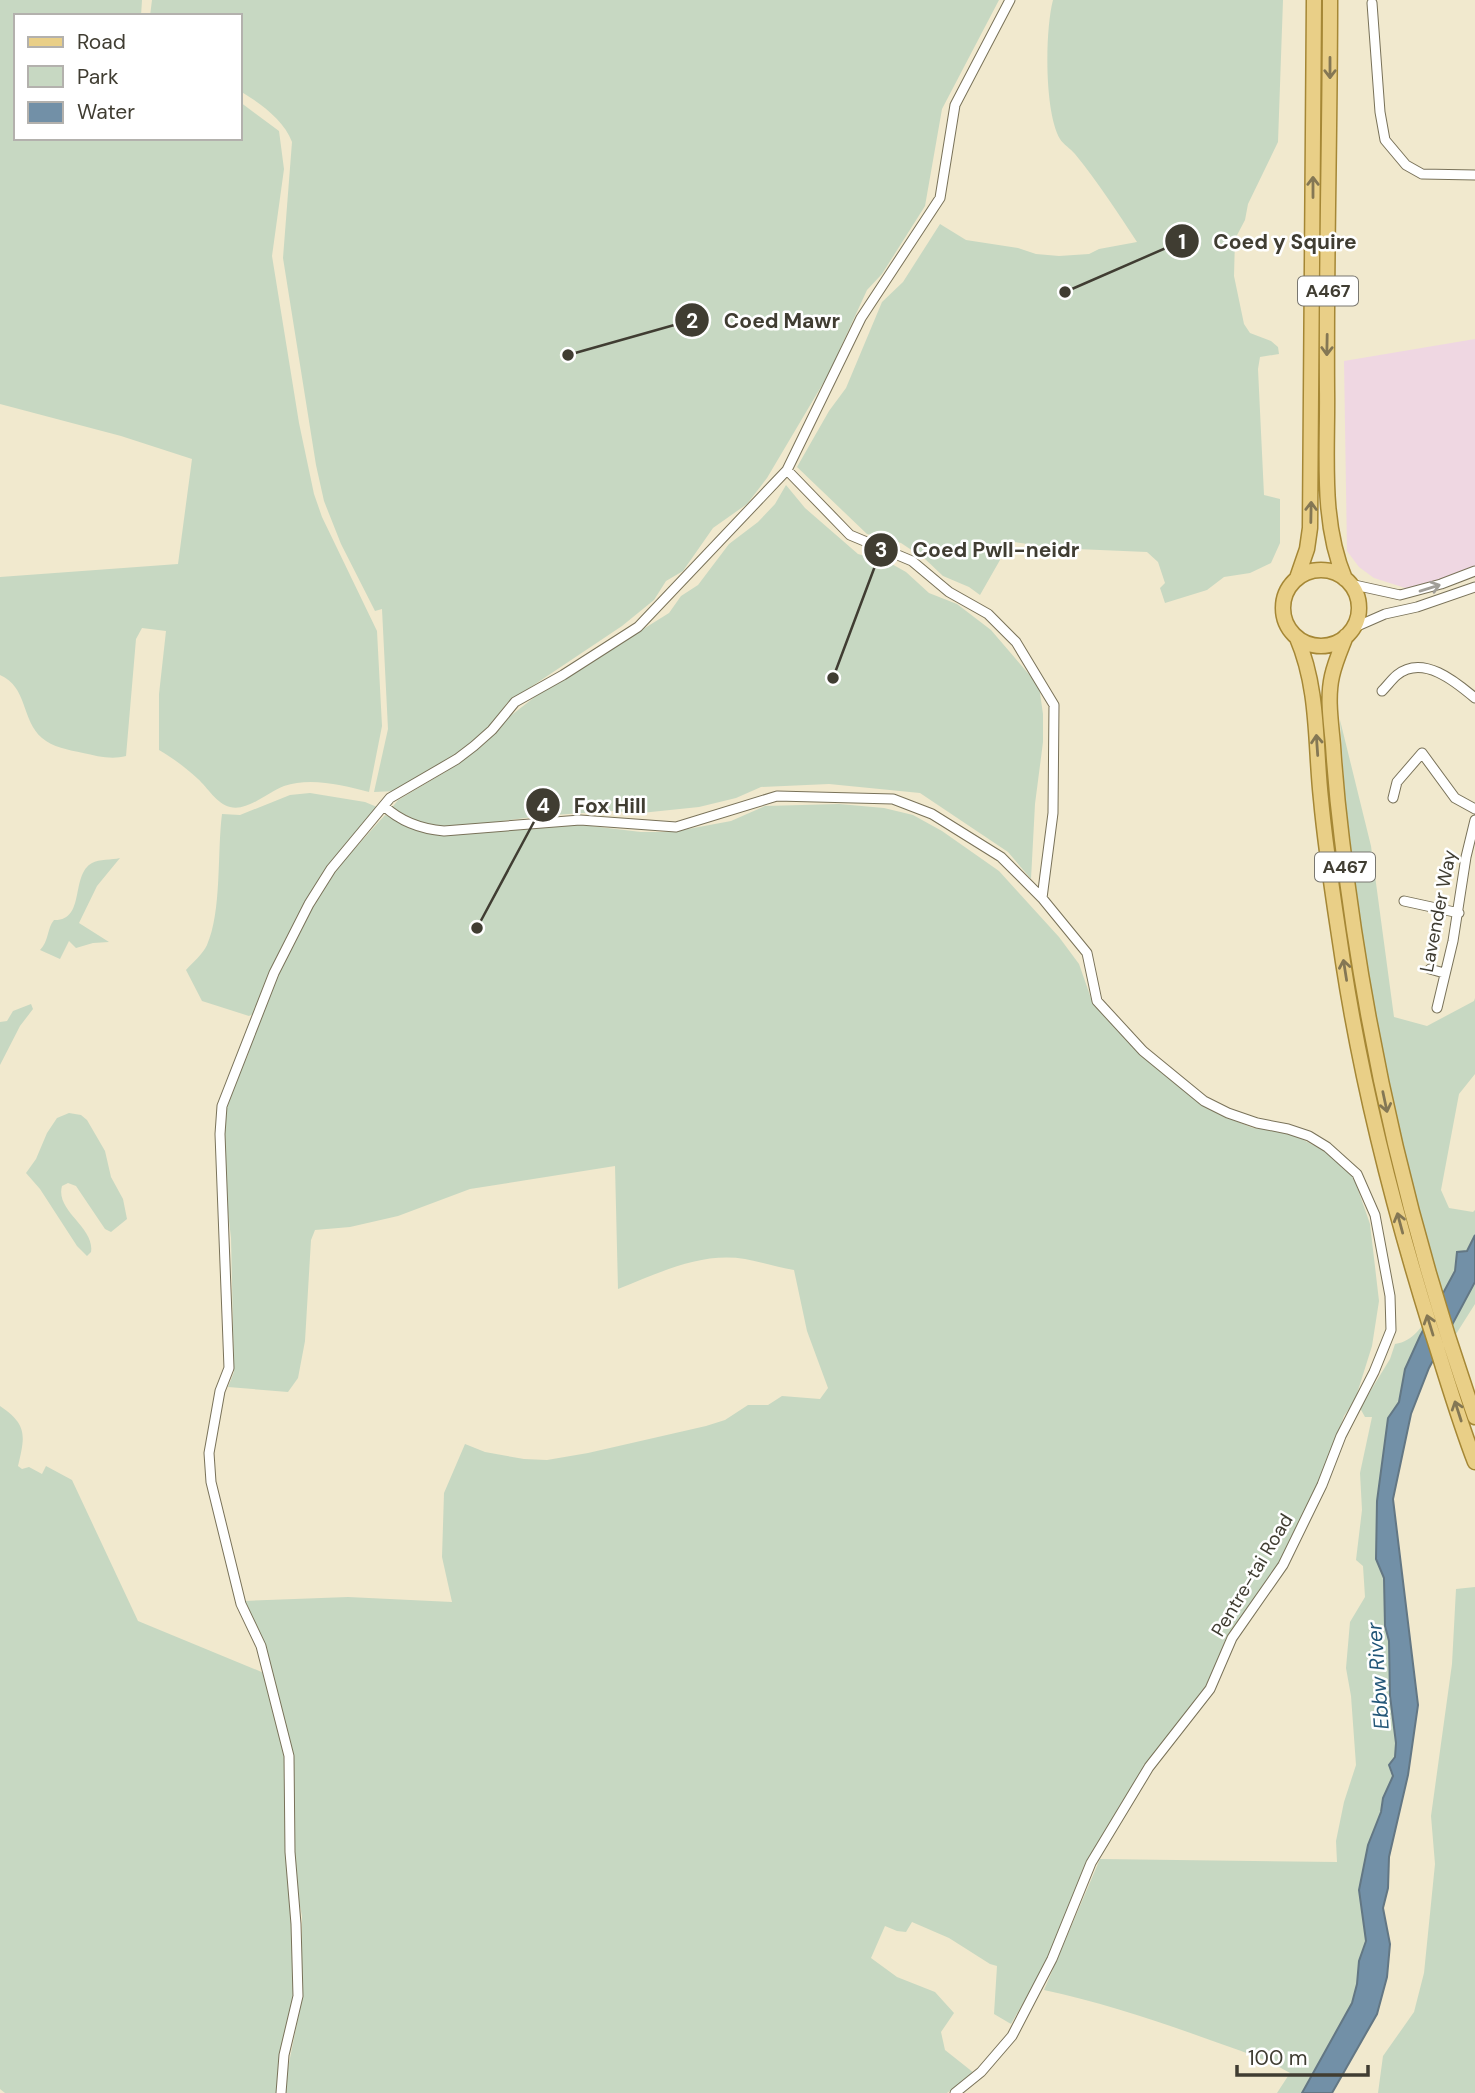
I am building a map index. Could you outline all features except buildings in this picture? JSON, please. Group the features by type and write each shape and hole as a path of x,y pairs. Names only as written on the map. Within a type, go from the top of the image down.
{"main road":[{"name":"A467","path":"1297,578 1307,549 1310,528 1314,0"},
{"name":"A467","path":"1330,0 1327,361 1329,525 1335,555 1348,582"},
{"path":"1321,570 1338,574 1348,582 1359,605 1358,615 1349,632 1326,646 1307,644 1297,638 1284,620 1282,608 1284,597 1297,578 1321,570"},
{"name":"A467","path":"1349,632 1334,668 1329,697 1348,890 1371,1035 1387,1111 1432,1276 1475,1417"},
{"name":"A467","path":"1297,638 1312,684 1322,811 1356,1038 1387,1175 1441,1361 1475,1462"}],"street":[{"path":"281,2093 284,2055 298,1996 290,1852 289,1756 261,1646 241,1604 232,1572 210,1472 209,1453 218,1400 229,1368 220,1134 222,1106 274,973 309,904 331,869 390,798 457,759 474,746 492,730 515,702 638,627 787,470 861,318 940,198 955,105 1010,0"},
{"path":"1372,3 1380,112 1385,140 1406,165 1422,174 1475,175"},
{"path":"787,470 850,535 912,561 949,592 988,614 1016,642 1054,705 1053,813 1042,898"},
{"path":"1348,582 1400,595 1475,571"},
{"path":"1349,632 1385,614 1417,607 1475,587"},
{"path":"1382,691 1399,673 1416,668 1447,676 1475,698"},
{"path":"1393,798 1397,782 1422,753 1455,798 1475,809"},
{"name":"Pentre-tai Road","path":"384,806 405,821 425,829 444,831 580,820 676,827 777,796 893,799 932,814 1001,858 1042,898 1087,953 1097,1001 1143,1051 1204,1101 1257,1123 1309,1136 1327,1147 1357,1174 1374,1215 1390,1296 1391,1331 1374,1371 1341,1436 1312,1506 1283,1565 1232,1637 1210,1689 1149,1767 1091,1863 1052,1959 1012,2036 981,2072 955,2093"},
{"name":"Lavender Way","path":"1437,1008 1471,858 1475,820"},
{"path":"1404,901 1459,913"},
{"path":"1430,969 1444,973"}],"shaded area":[{"path":"1475,339 1475,571 1418,592 1374,578 1359,567 1347,551 1344,361"}],"green space":[{"path":"0,0 142,0 141,14 14,14 14,140 242,140 242,103 279,131 284,169 272,256 299,423 314,494 322,517 377,631 382,726 369,792 315,782 294,783 237,808 225,805 212,795 189,771 159,750 159,694 166,631 142,628 136,639 126,756 115,758 61,748 46,741 35,731 15,687 0,675 0,577 178,564 192,459 121,436 0,404"},
{"path":"152,0 999,0 942,109 925,206 882,274 867,290 828,375 767,478 747,504 713,528 683,571 666,581 654,600 622,626 507,703 492,725 456,756 396,791 374,792 388,729 382,609 375,611 341,544 324,501 316,465 283,258 292,142 277,119 242,92 242,14 150,14"},
{"path":"1053,0 1283,0 1278,142 1248,204 1245,220 1235,239 1234,276 1244,324 1250,333 1271,341 1278,347 1279,354 1260,357 1258,369 1264,495 1280,499 1280,543 1271,563 1250,573 1224,577 1207,590 1165,603 1160,588 1165,583 1158,562 1147,552 1053,548 1001,540 1000,560 980,595 943,576 925,559 901,543 867,534 797,467 829,411 846,388 882,302 903,282 940,224 966,240 1018,248 1036,254 1089,254 1099,249 1137,242 1091,175 1060,139 1055,127 1048,71 1048,31"},
{"path":"786,485 805,508 858,554 890,563 906,572 929,593 957,604 991,630 1039,686 1043,742 1035,804 1031,879 1008,852 920,793 829,784 761,787 736,798 699,807 641,813 612,811 540,816 449,828 417,823 390,810 398,800 447,771 482,746 509,717 536,696 669,613 681,596 698,585 729,544 758,522 775,504"},
{"path":"1340,720 1371,846 1394,1017 1427,1026 1475,998 1475,1074 1459,1094 1441,1190 1449,1208 1473,1212 1475,1210 1475,1304 1451,1342 1418,1233 1367,976 1345,797"},
{"path":"310,793 365,802 377,807 322,876 297,916 253,1014 249,1016 202,1001 186,970 205,948 212,931 217,899 222,814 240,815 290,795"},
{"path":"839,804 884,808 913,815 942,831 999,871 1059,937 1079,964 1092,1001 1147,1059 1218,1114 1253,1128 1280,1131 1300,1138 1326,1152 1354,1178 1370,1224 1379,1301 1372,1346 1355,1400 1344,1416 1306,1514 1267,1585 1226,1638 1208,1687 1153,1756 1086,1862 1046,1963 1011,2024 994,2014 997,1966 949,1938 912,1922 906,1932 885,1926 871,1958 897,1977 935,1992 954,2013 941,2032 945,2050 974,2073 947,2093 283,2093 301,2003 302,1916 296,1887 293,1838 293,1761 268,1654 244,1601 348,1597 452,1602 442,1557 444,1493 465,1444 485,1452 547,1460 706,1426 725,1420 748,1405 768,1405 782,1396 820,1399 828,1388 807,1331 794,1270 745,1259 712,1258 680,1265 618,1289 615,1166 470,1189 398,1216 350,1227 315,1230 311,1240 305,1341 298,1378 288,1392 228,1387 234,1372 231,1238 224,1178 224,1106 248,1055 255,1029 276,978 311,905 331,875 385,815 424,832 452,835 574,824 641,832 672,832 731,821 765,806"},
{"path":"120,858 97,886 79,923 109,942 76,948 69,941 60,959 40,950 54,920 64,918 74,906 85,869 95,862"},
{"path":"31,1004 33,1009 20,1026 0,1065 0,1022 7,1021 13,1011"},
{"path":"69,1113 81,1115 87,1120 105,1151 111,1177 123,1199 127,1219 111,1232 105,1229 76,1186 68,1183 62,1186 64,1203 91,1243 91,1252 87,1256 77,1246 40,1189 26,1173 57,1118"},
{"path":"1432,1312 1405,1369 1399,1402 1388,1418 1377,1501 1376,1559 1384,1578 1390,1696 1396,1743 1390,1771 1393,1776 1368,1845 1359,1890 1366,1941 1359,1961 1352,2003 1305,2089 1302,2093 1277,2093 1290,2073 1271,2063 1148,2019 1044,1990 1100,1859 1337,1862 1336,1841 1344,1802 1356,1765 1351,1696 1346,1668 1350,1622 1365,1597 1363,1566 1356,1560 1362,1510 1360,1473 1372,1417 1365,1417 1360,1408 1390,1359 1395,1344 1412,1337"},
{"path":"0,1406 20,1425 23,1439 18,1466 22,1469 29,1467 42,1474 46,1466 72,1480 138,1621 264,1673 285,1751 295,1988 279,2093 5,2093 0,2089"},
{"path":"1475,1587 1475,2093 1378,2093 1383,2056 1414,2012 1424,1973 1435,1864 1431,1816 1452,1664 1456,1589"}],"water":[{"path":"1475,1235 1475,1282 1429,1368 1411,1414 1393,1499 1418,1705 1408,1775 1389,1857 1388,1888 1383,1908 1390,1944 1387,1977 1377,2014 1332,2093 1302,2093 1352,2003 1359,1961 1366,1941 1359,1890 1368,1845 1393,1776 1389,1765 1395,1757 1396,1743 1390,1696 1389,1641 1385,1626 1384,1578 1376,1559 1377,1501 1388,1418 1399,1402 1405,1369 1420,1336 1455,1271 1457,1252 1467,1251"}],"place":[{"name":"Coed y Squire","path":"1065,292"},
{"name":"Coed Mawr","path":"568,355"},
{"name":"Coed Pwll-neidr","path":"833,678"},
{"name":"Fox Hill","path":"477,928"}],"water label":[{"name":"Ebbw River","path":"1378,1676"}]}
